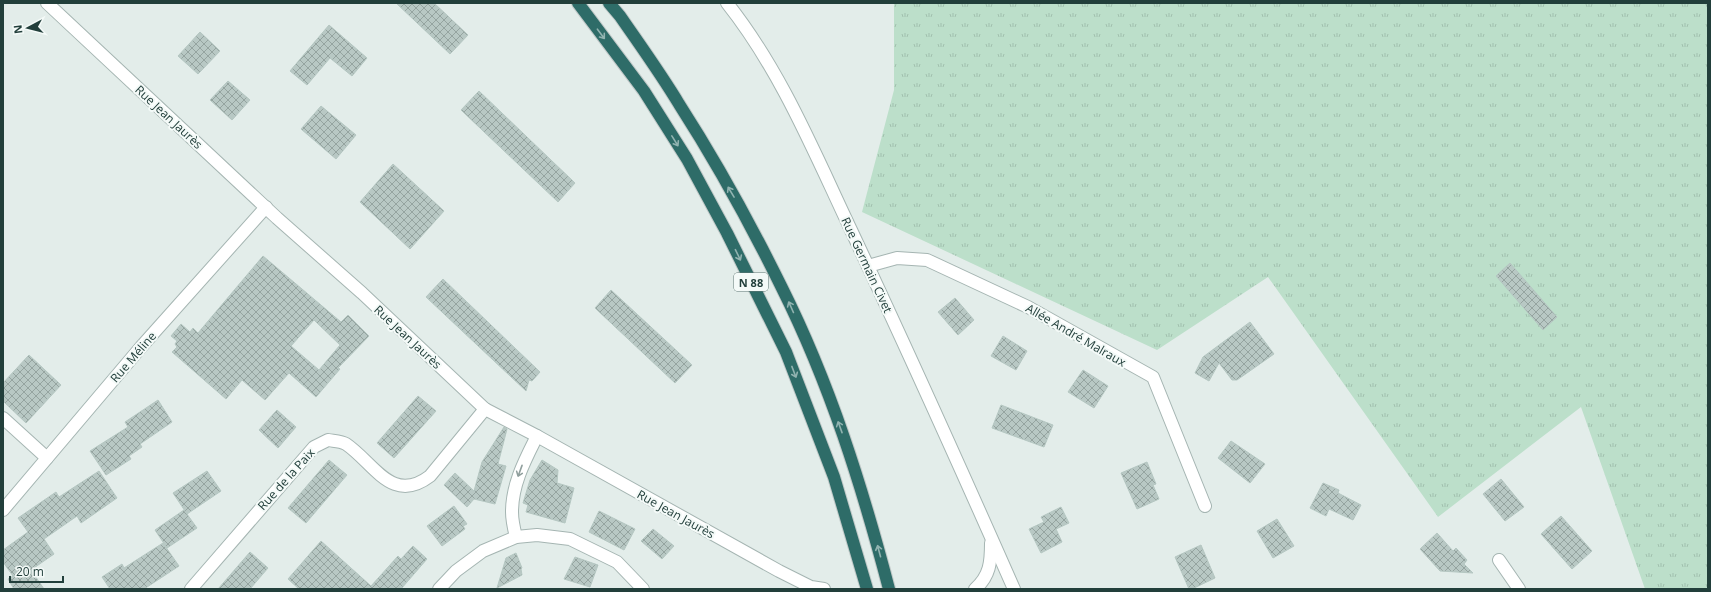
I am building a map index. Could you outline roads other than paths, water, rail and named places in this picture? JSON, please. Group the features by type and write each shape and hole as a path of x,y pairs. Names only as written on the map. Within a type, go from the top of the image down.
{"highway":[{"name":"N 88","path":"578,3 644,91 687,159 727,233 762,303 786,352 834,478 867,589"},
{"name":"N 88","path":"609,3 620,16 679,103 740,206 783,289 823,381 853,462 889,589"}],"street":[{"name":"Rue Jean Jaurès","path":"47,3 266,207 362,293 485,409 537,436 779,571 811,587 824,589"},
{"name":"Rue Germain Civet","path":"727,3 761,51 796,113 961,468 1014,589"},
{"name":"Rue Méline","path":"3,510 141,347 266,207"},
{"name":"Allée André Malraux","path":"868,266 897,258 927,260 1028,307 1153,377 1205,506"},
{"name":"Rue de la Paix","path":"191,589 314,447 328,440 345,443 394,484 408,487 420,483 430,476 485,409"},
{"path":"3,418 47,458"},
{"path":"516,537 512,513 514,491 522,466 537,436"},
{"path":"439,589 456,572 483,551 516,537 536,535 570,539 617,562 625,568 643,589"},
{"path":"975,589 988,573 991,561 990,536"},
{"path":"1499,560 1519,589"}]}
